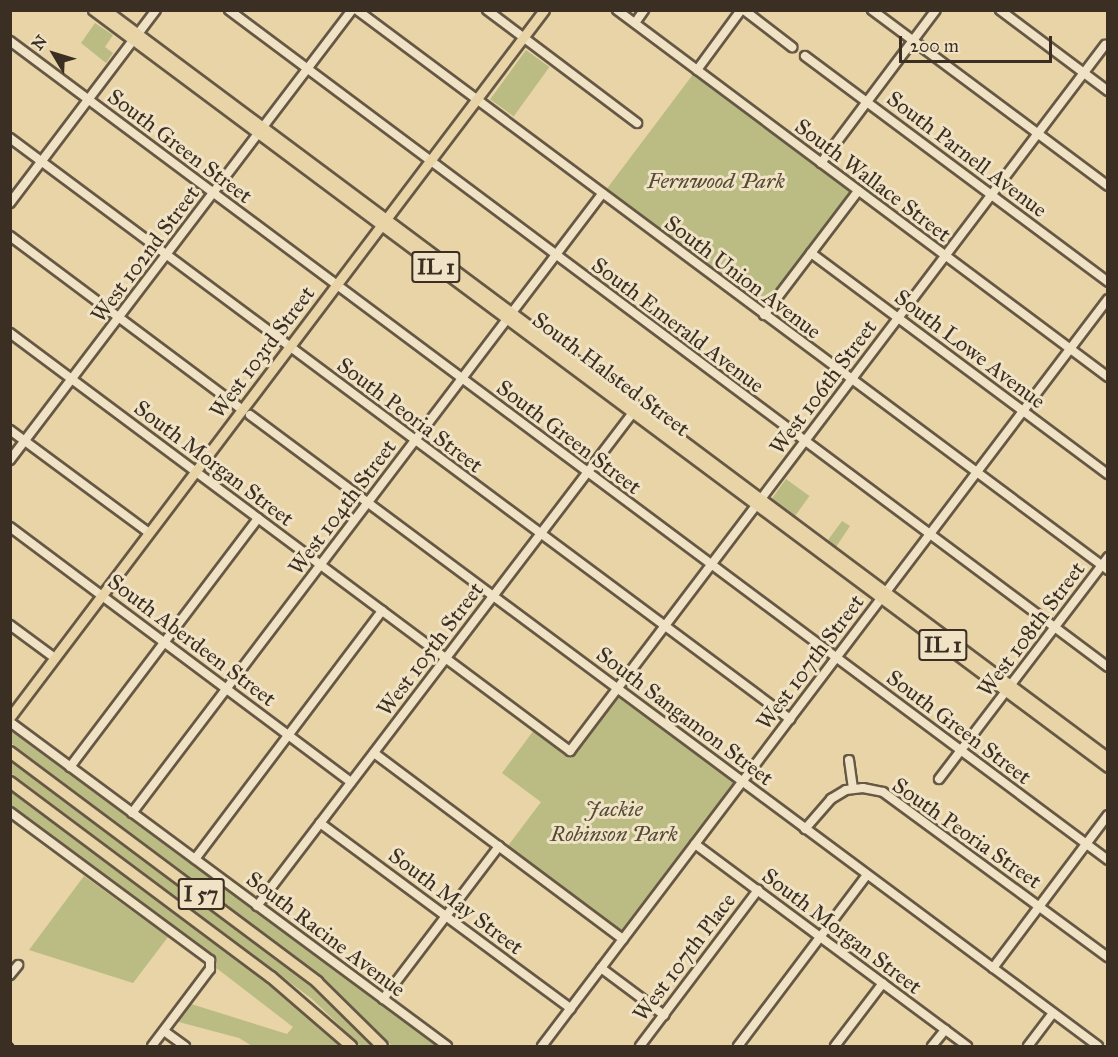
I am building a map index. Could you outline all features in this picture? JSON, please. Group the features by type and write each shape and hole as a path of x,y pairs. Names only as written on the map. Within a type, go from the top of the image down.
{"highway":[{"name":"I 57","path":"10,752 317,982 382,1047"},
{"name":"I 57","path":"10,782 271,976 351,1047"}],"main road":[{"name":"South Halsted Street","path":"93,10 136,38 1008,689 1107,767"},
{"name":"South Halsted Street","path":"106,10 136,38"},
{"name":"West 103rd Street","path":"10,717 196,472 246,412 290,348 544,10"},
{"name":"South Halsted Street","path":"1008,689 1107,758"}],"street":[{"path":"10,203 156,10"},
{"name":"South Emerald Avenue","path":"229,10 1107,667"},
{"name":"West 102nd Street","path":"10,460 352,10"},
{"name":"South Union Avenue","path":"357,10 1104,568"},
{"path":"487,10 637,123"},
{"name":"South Wallace Street","path":"617,10 1107,377"},
{"path":"635,23 644,10"},
{"path":"697,70 742,10 792,47"},
{"path":"872,10 1107,186"},
{"path":"820,163 936,10"},
{"path":"1000,10 1107,91"},
{"name":"South Green Street","path":"10,41 1107,860"},
{"name":"West 106th Street","path":"570,751 1105,45"},
{"name":"South Parnell Avenue","path":"805,56 1107,282"},
{"name":"South Peoria Street","path":"10,138 790,719"},
{"path":"764,315 858,191"},
{"name":"West 104th Street","path":"132,813 602,194"},
{"name":"South Sangamon Street","path":"10,236 1098,1047"},
{"name":"South Lowe Avenue","path":"811,253 1107,474"},
{"name":"West 107th Street","path":"542,1047 1107,299"},
{"name":"South Morgan Street","path":"10,333 570,751"},
{"name":"West 105th Street","path":"257,906 634,410"},
{"path":"10,430 149,533"},
{"path":"70,767 258,518"},
{"name":"South Aberdeen Street","path":"10,527 351,782"},
{"name":"West 108th Street","path":"939,779 1054,627 1104,568 1107,557"},
{"path":"195,859 382,611"},
{"path":"10,625 55,658"},
{"name":"South Racine Avenue","path":"10,722 447,1047"},
{"path":"374,753 623,939"},
{"path":"805,829 831,799 853,788 849,760"},
{"name":"South Peoria Street","path":"853,788 891,796 1107,957"},
{"path":"10,812 211,963 152,1047"},
{"path":"993,968 1107,815"},
{"name":"South May Street","path":"320,823 571,1009"},
{"name":"South Morgan Street","path":"695,844 967,1047"},
{"path":"383,999 499,846"},
{"path":"738,1047 867,875"},
{"name":"West 107th Place","path":"640,1047 758,890"},
{"path":"10,975 18,965"},
{"path":"601,968 664,1015"},
{"path":"835,1047 883,983"},
{"path":"1028,1047 1053,1013"},
{"path":"932,1047 945,1030"},
{"path":"164,1031 185,1047"}],"green space":[{"path":"95,23 113,35 105,47 113,53 106,63 81,43"},
{"path":"526,50 549,67 514,116 490,99"},
{"name":"Fernwood Park","path":"694,73 852,192 764,310 606,190"},
{"path":"786,479 809,496 795,515 772,498"},
{"path":"842,521 850,526 836,547 828,540"},
{"name":"Jackie Robinson Park","path":"619,695 735,782 620,932 507,847 541,802 502,773 534,730 571,756"},
{"path":"10,728 441,1046 392,1046 325,979 11,743"},
{"path":"10,761 308,984 373,1046 361,1046 312,999 11,773"},
{"path":"10,791 301,1009 341,1046 252,1046 239,1038 175,1021 188,1003 287,1034 293,1027 215,967 209,953 11,805"},
{"path":"84,876 168,937 133,983 29,950"}],"railway":[{"path":"10,1043 13,1046"}]}
